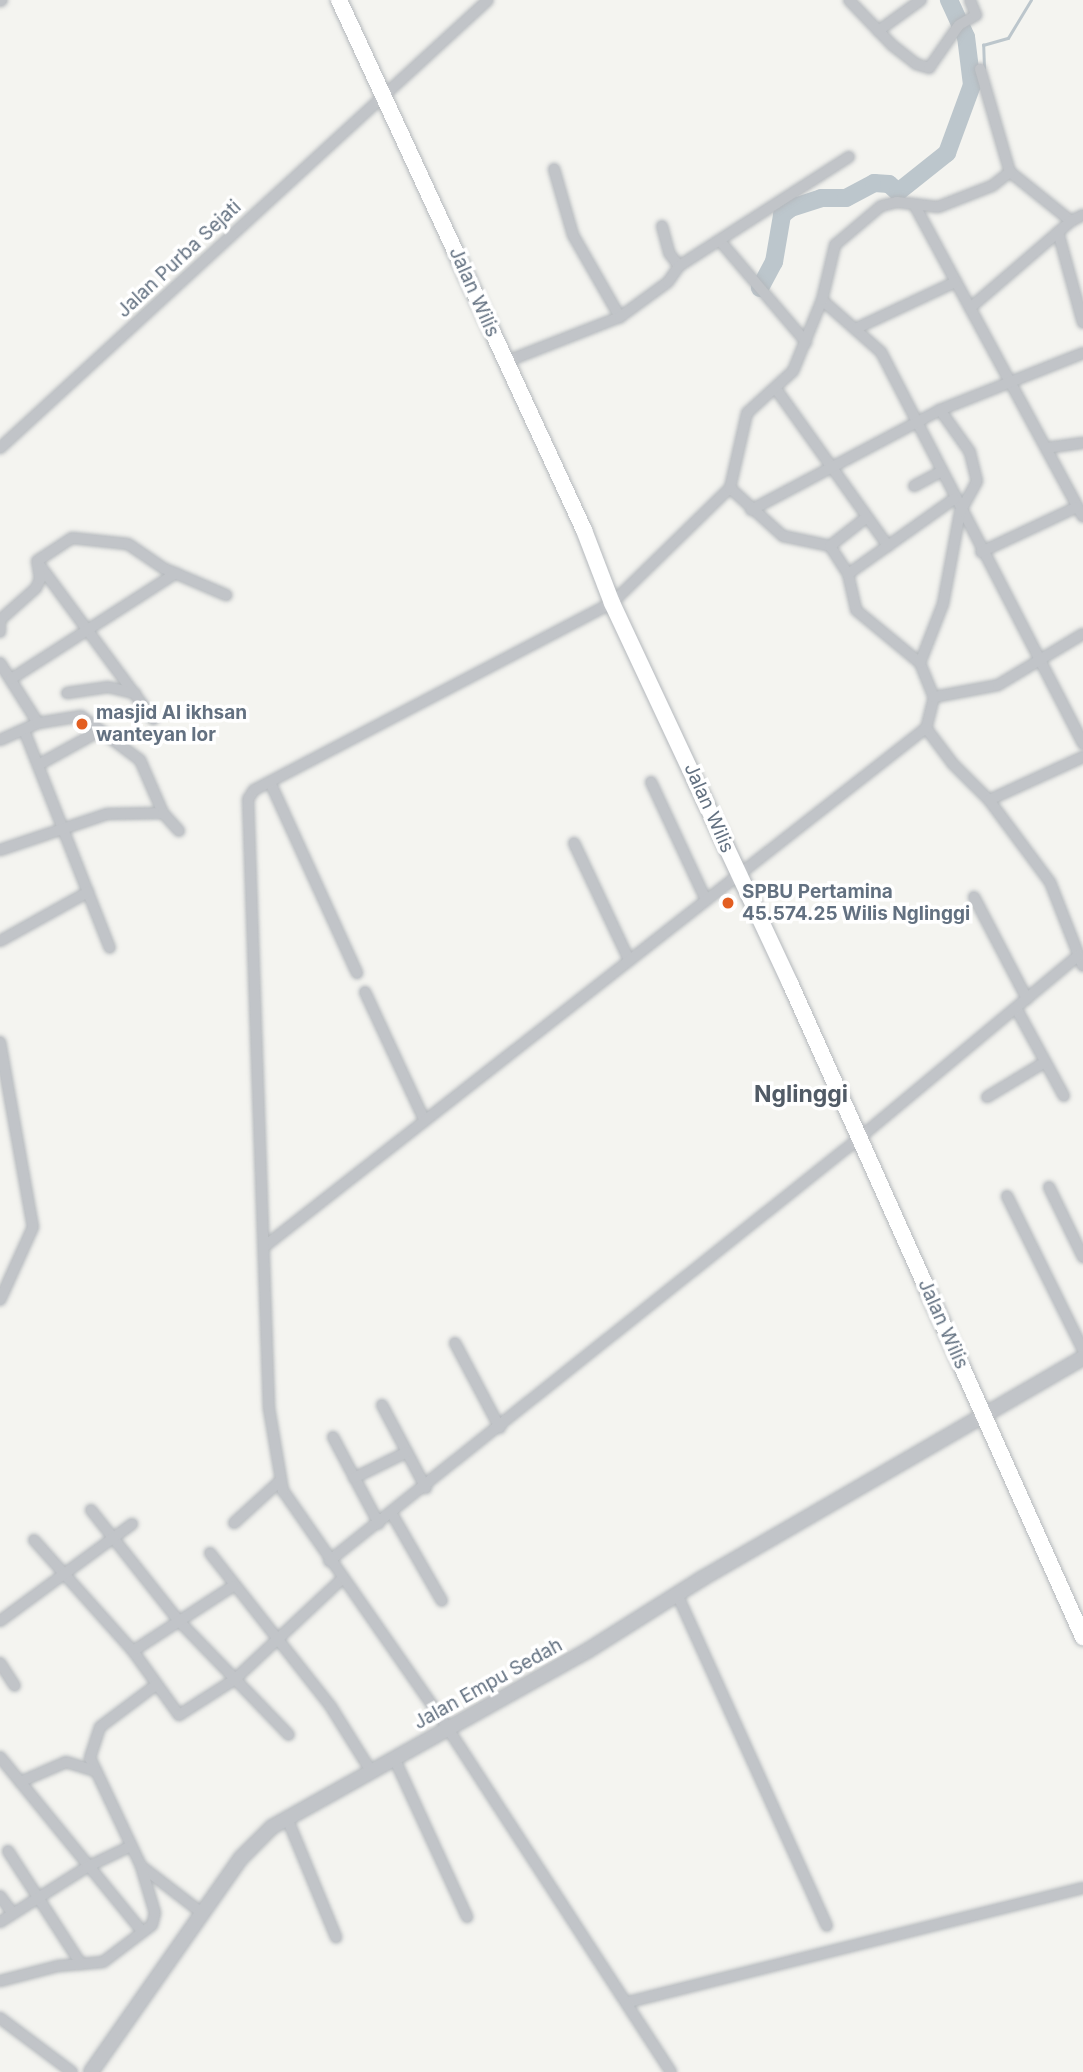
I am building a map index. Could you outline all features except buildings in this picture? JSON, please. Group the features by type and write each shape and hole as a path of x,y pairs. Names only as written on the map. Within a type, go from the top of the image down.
{"main road":[{"name":"Jalan Wilis","path":"339,0 584,530 611,603 739,873 1083,1637"}],"street":[{"name":"Jalan Purba Sejati","path":"0,448 488,0"},
{"path":"849,0 878,31 916,64 929,68 936,65 959,25 976,15 970,0"},
{"path":"878,31 921,0"},
{"path":"981,69 1010,172 1071,221"},
{"path":"505,362 620,317 668,282 679,266 849,157"},
{"path":"554,169 573,235 620,317"},
{"path":"671,2072 629,2002 448,1728 342,1579 280,1481 269,1408 265,1245 246,815 254,790 611,603 730,488 749,408 776,389 793,371 822,300 835,245 881,206 897,202 915,206 956,202 992,187 1010,172"},
{"path":"915,206 1081,513 981,552"},
{"path":"970,308 1071,221 1083,215"},
{"path":"662,226 669,253 679,266"},
{"path":"1058,232 1083,323"},
{"path":"720,241 806,342"},
{"path":"857,328 955,282"},
{"path":"822,300 857,328 881,352 960,512 1083,744"},
{"path":"751,510 835,469 940,410 1083,353"},
{"path":"776,389 888,546"},
{"path":"920,663 943,604 960,512 977,481 975,463 940,410"},
{"path":"1046,448 1083,443"},
{"path":"914,486 940,472"},
{"path":"265,1245 926,728 934,697 920,663 856,610 848,574 830,546 783,536 751,510 730,488"},
{"path":"848,574 954,499"},
{"path":"830,546 866,517"},
{"path":"37,561 72,538 109,540 140,549 176,573 226,595"},
{"path":"37,561 153,719"},
{"path":"0,632 0,620 36,587 40,579 37,561"},
{"path":"10,679 176,573"},
{"path":"934,697 998,685 1037,659 1083,634"},
{"path":"0,663 37,723"},
{"path":"67,693 107,687 135,694"},
{"path":"0,740 37,723 81,716 98,732 140,760 163,813 178,831"},
{"path":"330,1561 426,1488 1027,999 1081,961 1049,882 989,800 953,764 926,728"},
{"path":"24,730 60,827 110,948"},
{"path":"38,765 98,732"},
{"path":"989,800 1083,757"},
{"path":"270,782 357,973"},
{"path":"651,782 706,900"},
{"path":"0,850 60,827 107,814 163,813"},
{"path":"574,843 629,960"},
{"path":"0,941 88,892"},
{"path":"974,897 1027,999"},
{"path":"1071,937 1083,929"},
{"path":"365,992 425,1121"},
{"path":"1016,1008 1064,1096"},
{"path":"0,1042 33,1227 30,1243 0,1300"},
{"path":"987,1097 1045,1062"},
{"path":"1049,1187 1083,1257"},
{"path":"1007,1196 1083,1350"},
{"path":"455,1343 500,1428"},
{"name":"Jalan Empu Sedah","path":"91,2072 241,1858 287,1818 587,1651 677,1594 1083,1358"},
{"path":"382,1405 426,1488"},
{"path":"333,1437 379,1524"},
{"path":"354,1478 407,1452"},
{"path":"234,1523 280,1481"},
{"path":"91,1510 180,1621 289,1735"},
{"path":"392,1514 442,1601"},
{"path":"0,1621 132,1524"},
{"path":"34,1540 133,1651 156,1685 183,1715 233,1679 342,1579"},
{"path":"210,1553 274,1639 331,1707 370,1771"},
{"path":"133,1651 233,1586"},
{"path":"677,1594 827,1926"},
{"path":"1,1666 15,1686"},
{"path":"0,1982 81,1964 103,1962 141,1930 152,1925 155,1913 141,1866 129,1847 90,1758 95,1732 156,1685"},
{"path":"394,1758 467,1917"},
{"path":"1,1762 141,1930"},
{"path":"20,1782 65,1762 93,1770"},
{"path":"287,1818 336,1937"},
{"path":"0,1922 87,1867 129,1847"},
{"path":"8,1851 81,1964"},
{"path":"141,1866 202,1913"},
{"path":"629,2002 1083,1888"},
{"path":"0,1896 13,1914"},
{"path":"0,2018 72,2072"}],"waterway":[{"path":"760,288 774,262 782,215 791,208 821,198 846,198 874,183 889,184 898,192 947,153 972,85 966,37 949,0"},
{"path":"984,68 983,45 1008,38 1031,0"}],"place":[{"name":"masjid Al ikhsan wanteyan lor","path":"82,724"},
{"name":"SPBU Pertamina 45.574.25 Wilis Nglinggi","path":"728,903"}],"district":[{"name":"Nglinggi","path":"801,1094"}]}
